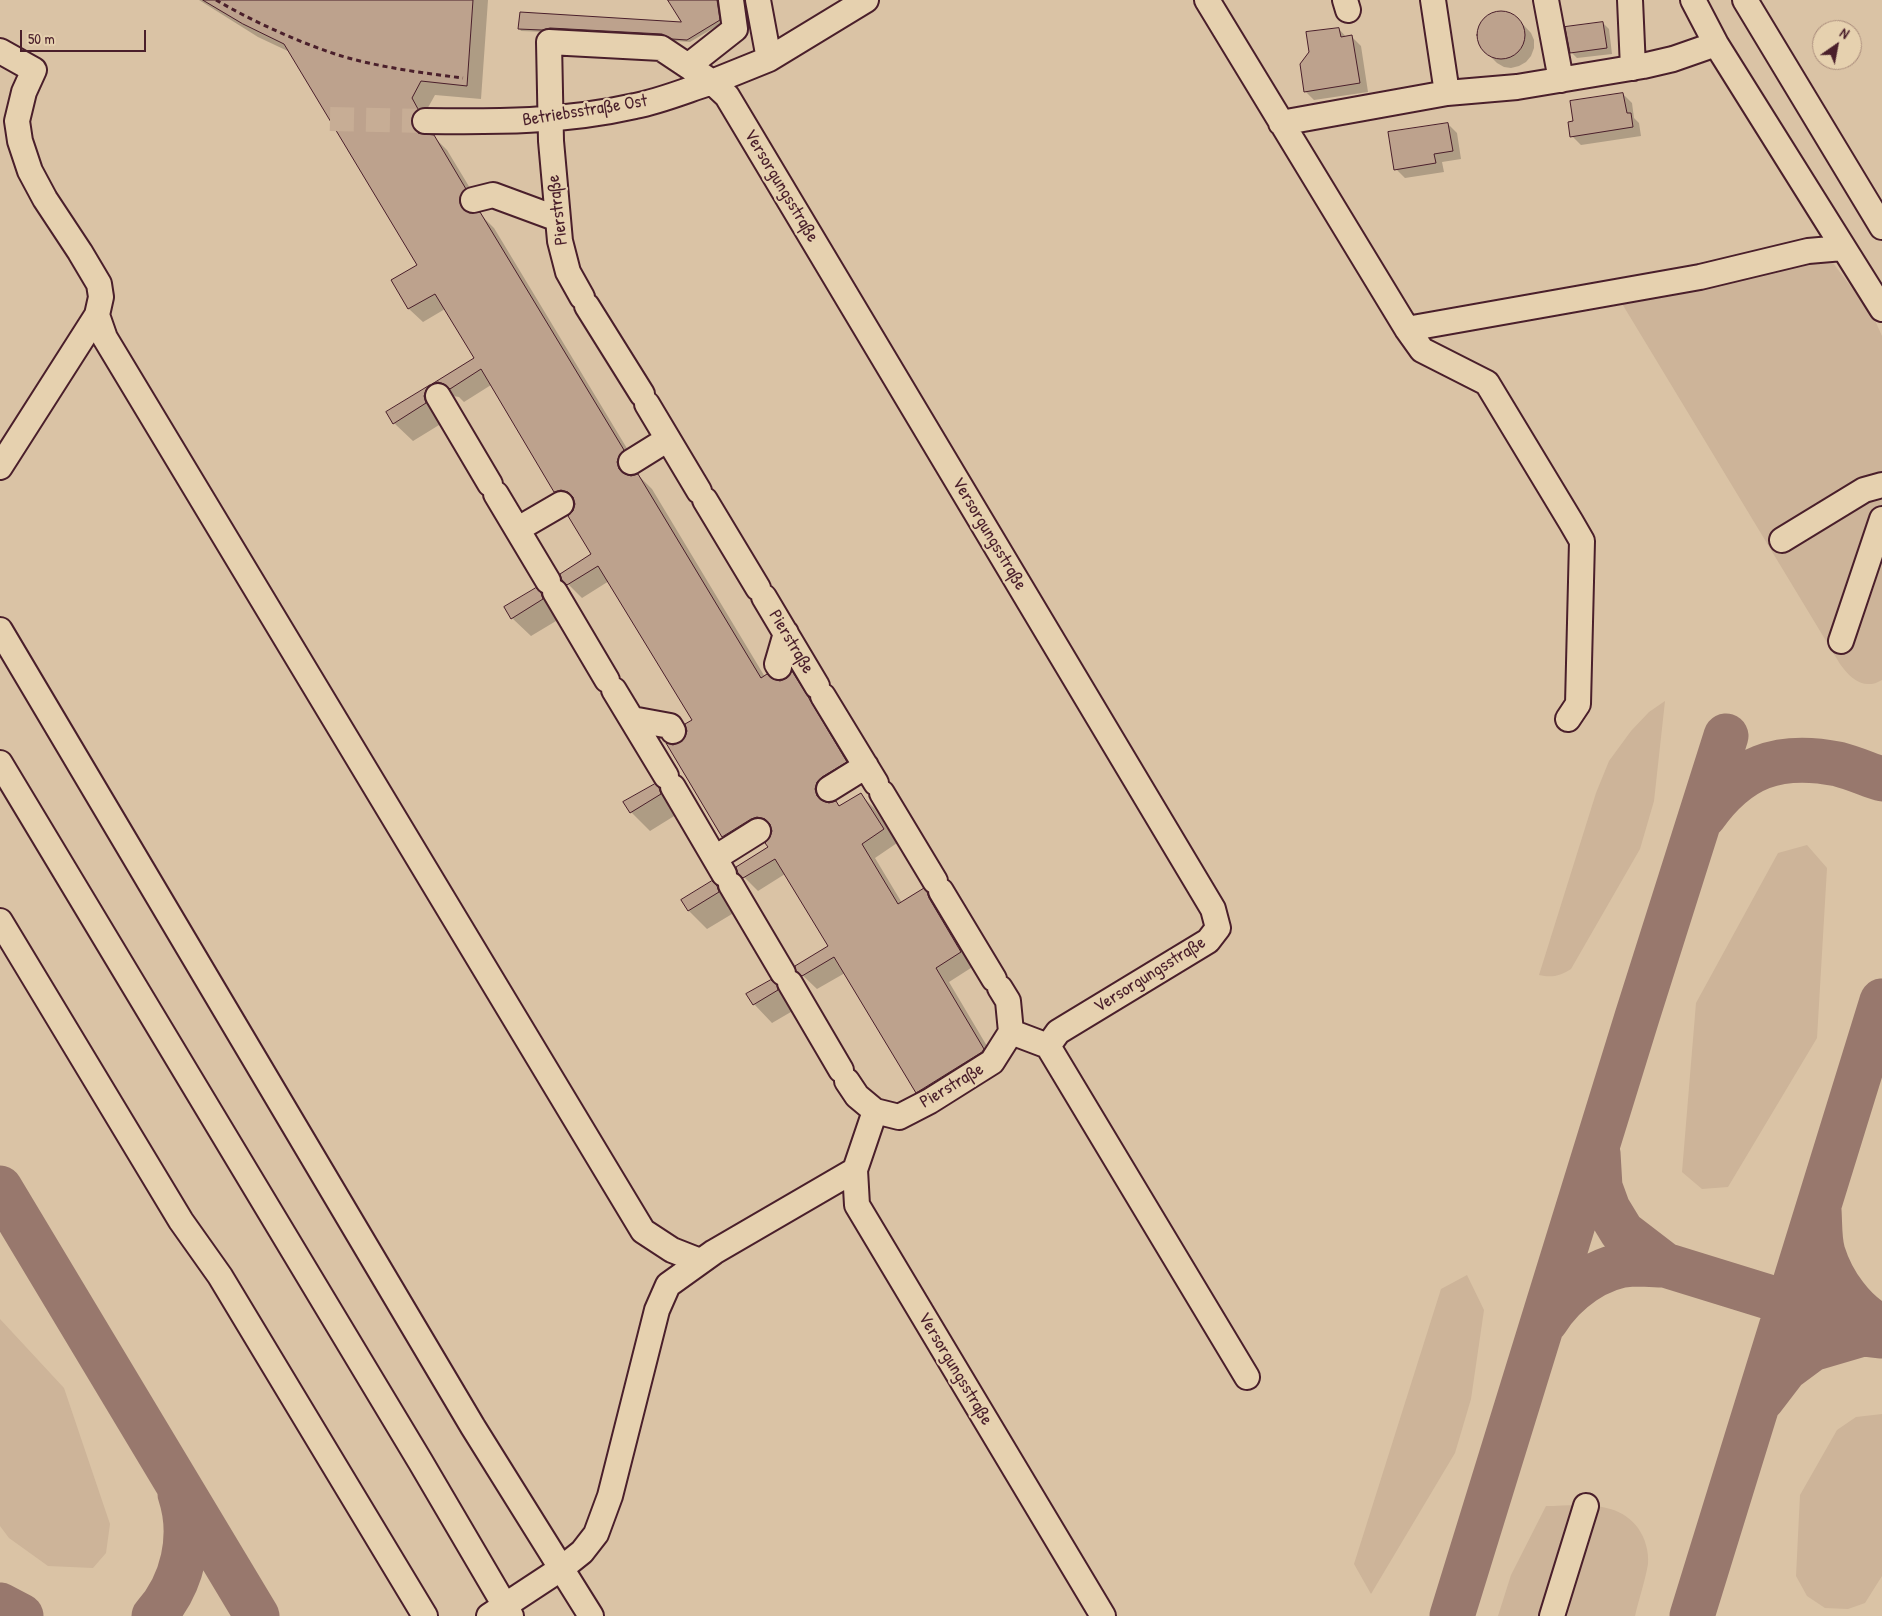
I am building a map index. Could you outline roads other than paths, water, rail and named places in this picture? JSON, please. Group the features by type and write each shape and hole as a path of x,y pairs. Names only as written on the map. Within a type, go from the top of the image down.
{"lane":[{"path":"731,0 735,29 688,66 712,82 769,58 866,0"},
{"path":"758,0 769,58"},
{"path":"1207,0 1407,329 1422,350 1487,383 1582,542 1578,704 1568,719"},
{"path":"1433,0 1447,93"},
{"path":"1546,0 1561,80"},
{"path":"1630,0 1633,68"},
{"path":"1693,0 1716,44 1882,309"},
{"path":"1745,0 1875,199 1882,227"},
{"name":"Pierstraße","path":"438,396 857,1096 875,1111 899,1116 930,1101 992,1062 1010,1032 1008,1001 938,886 857,779 820,691 584,302 568,272 560,240 551,141 549,42 661,48 688,66"},
{"path":"1281,123 1447,93 1517,87 1633,68 1673,59 1716,44"},
{"path":"0,51 34,70 8,121 20,141 30,171 45,199 99,284 101,297 97,315 0,467"},
{"name":"Betriebsstraße Ost","path":"425,120 516,122 551,120 636,106 712,82"},
{"name":"Versorgungsstraße","path":"712,82 727,96 1213,909 1218,928 1208,941 1058,1032 1048,1046"},
{"path":"473,200 494,195 558,219"},
{"path":"1407,329 1700,277 1808,251 1844,248"},
{"path":"97,315 105,338 643,1231 672,1250 700,1261"},
{"path":"631,462 668,439"},
{"path":"1782,540 1864,490 1882,484"},
{"path":"518,530 561,504"},
{"path":"1840,641 1882,519"},
{"path":"0,630 473,1427 590,1616"},
{"path":"779,667 777,664 786,633"},
{"path":"632,719 670,726 673,731"},
{"path":"0,764 502,1613 582,1552 596,1534 608,1504 657,1310 668,1285 722,1247 855,1170"},
{"path":"723,872 744,835"},
{"path":"0,921 181,1221 220,1276 425,1616"},
{"path":"1010,1032 1048,1046 1247,1377"},
{"name":"Versorgungsstraße","path":"875,1111 855,1170 857,1205 1103,1616"},
{"path":"1552,1616 1586,1506"}],"tunnel":[{"path":"330,119 425,121"}]}
